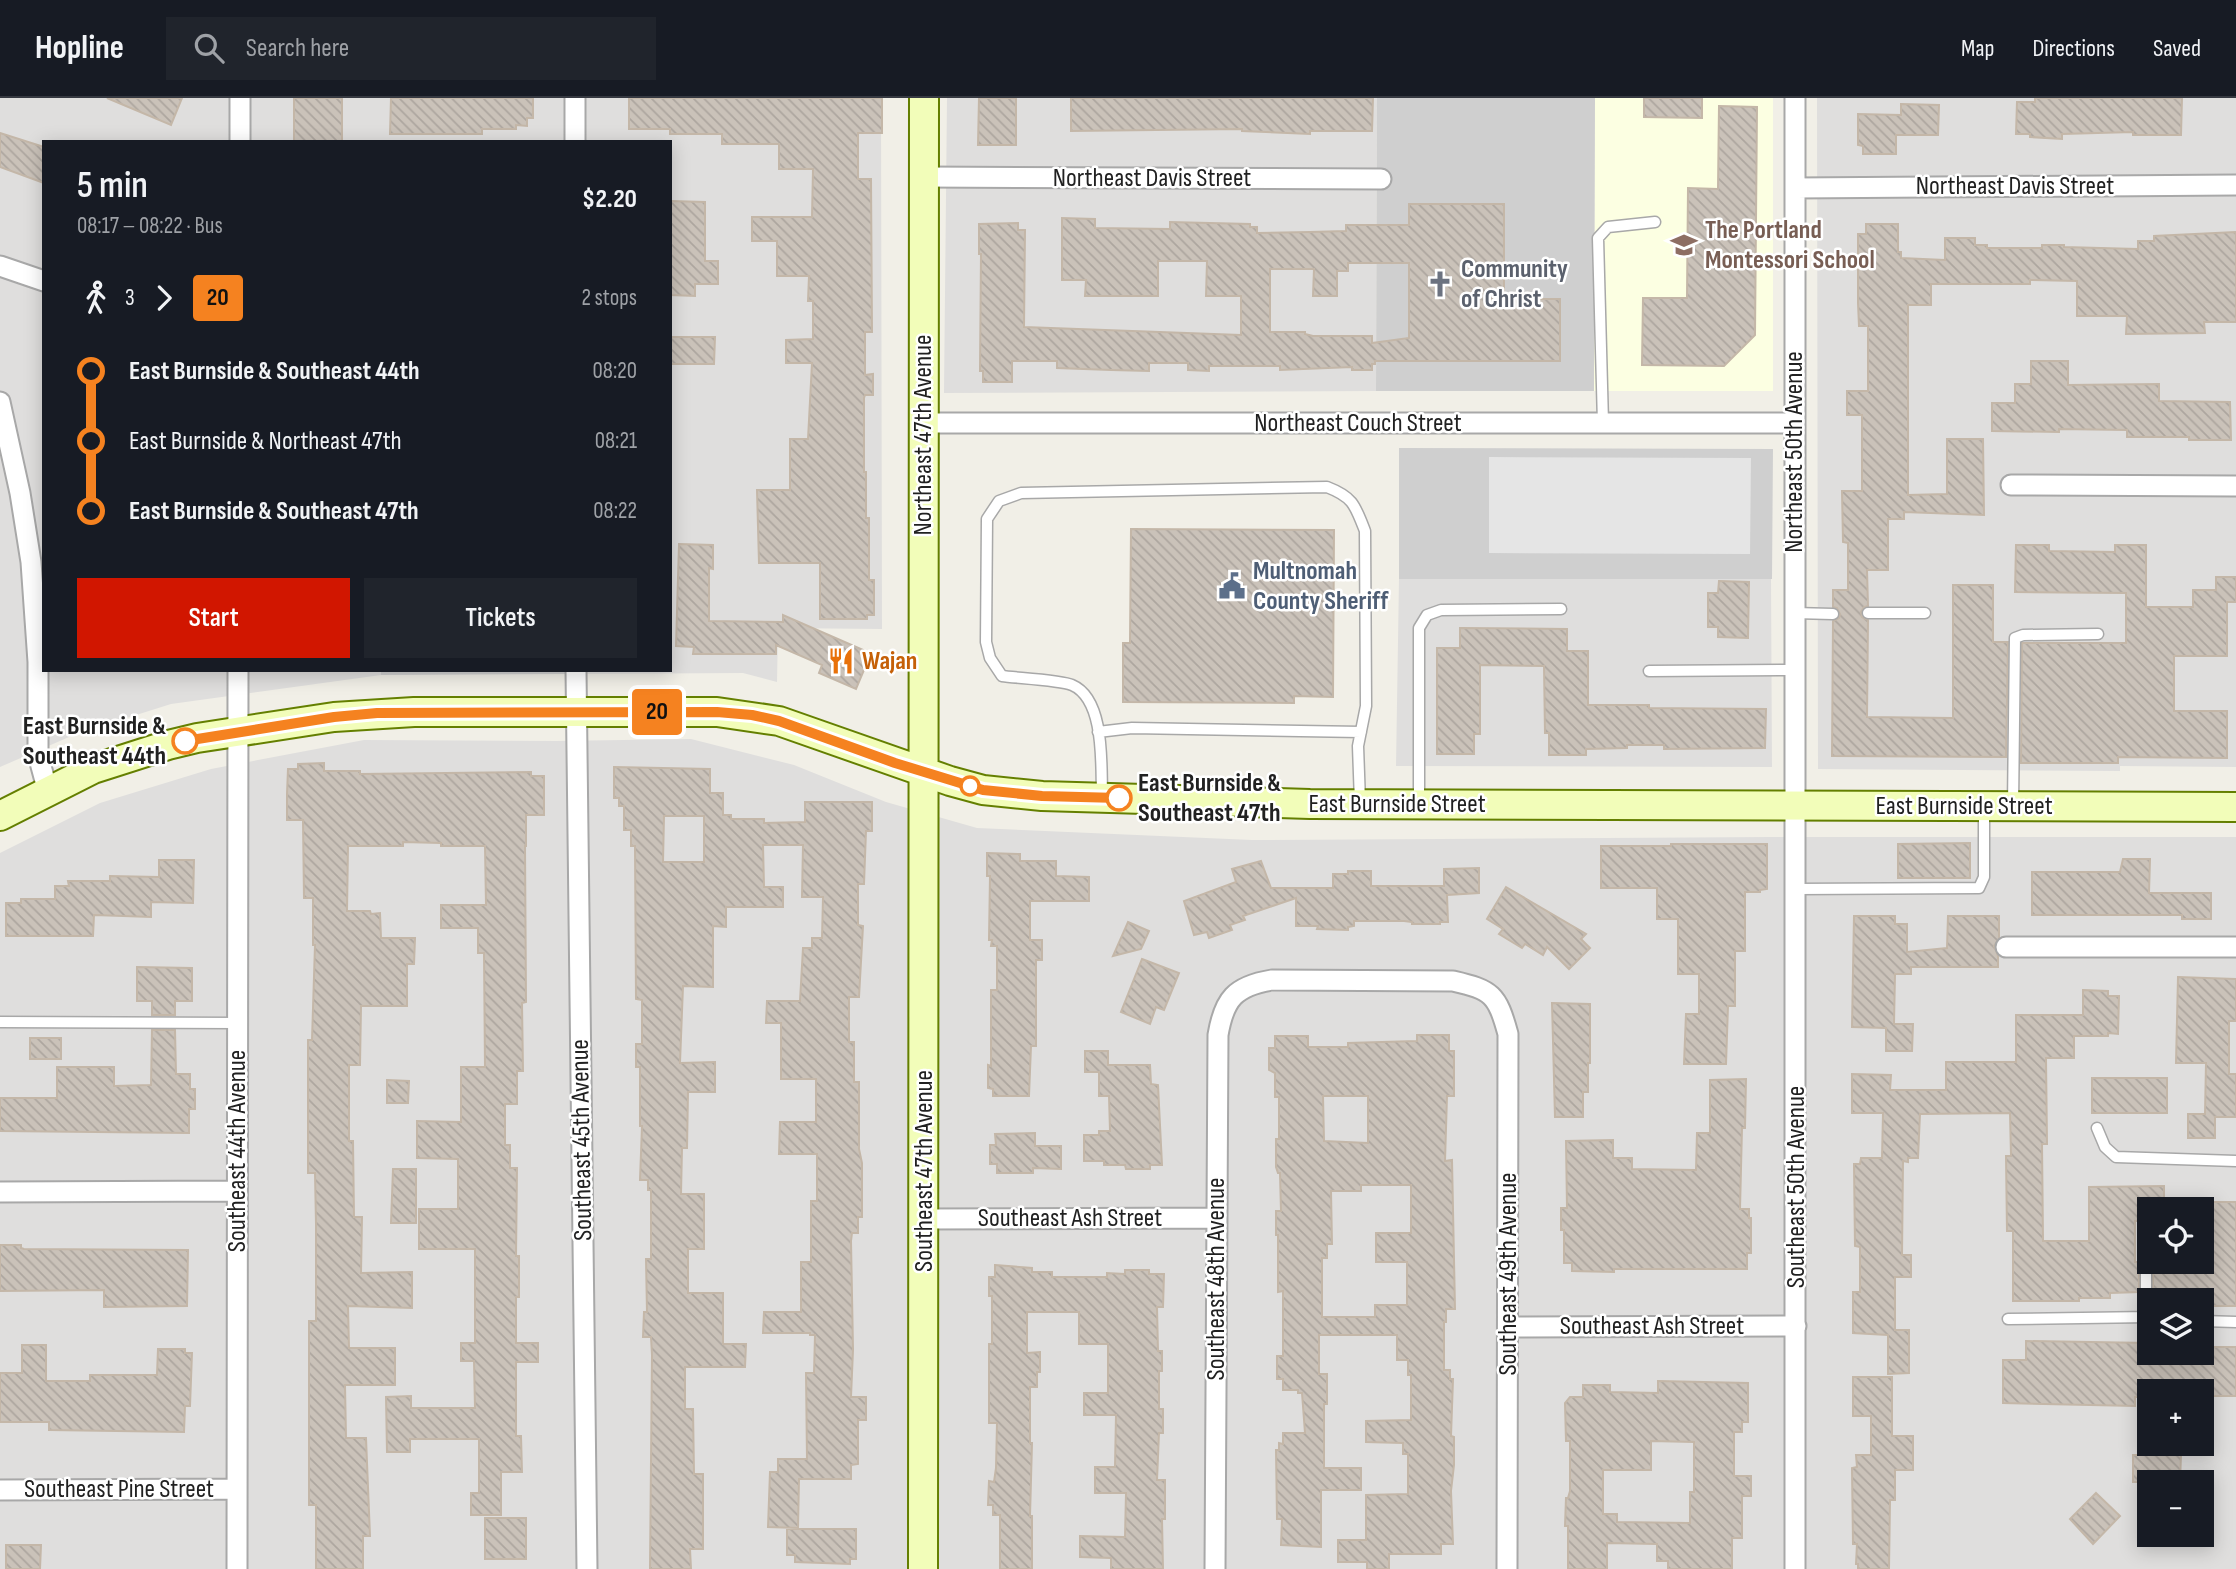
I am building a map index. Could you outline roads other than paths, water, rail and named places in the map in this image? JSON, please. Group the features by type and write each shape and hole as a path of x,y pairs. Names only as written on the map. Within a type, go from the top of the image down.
{"main road":[{"name":"Northeast 47th Avenue","path":"924,98 924,772"},
{"name":"East Burnside Street","path":"0,816 93,769 132,755 197,738 377,713 576,711 717,712 752,715 786,723 924,772 983,790 1010,794 1360,804 2236,807"},
{"name":"Southeast 47th Avenue","path":"923,1569 924,772"}],"street":[{"path":"240,98 240,140"},
{"path":"575,98 575,140"},
{"name":"Northeast 50th Avenue","path":"1796,98 1793,423 1796,806"},
{"name":"Northeast Davis Street","path":"923,177 1381,179"},
{"name":"Northeast Davis Street","path":"1795,188 2236,185"},
{"path":"0,266 42,280"},
{"path":"0,402 20,492 30,562 38,662 38,755 48,792"},
{"name":"Northeast Couch Street","path":"923,423 1793,423"},
{"path":"2011,485 2236,486"},
{"name":"Southeast 44th Avenue","path":"237,1569 238,672"},
{"name":"Southeast 45th Avenue","path":"576,672 587,1569"},
{"name":"Southeast 50th Avenue","path":"1795,1569 1796,806"},
{"path":"2006,947 2236,947"},
{"name":"Southeast 48th Avenue","path":"1215,1569 1215,1218 1218,1035 1222,1011 1236,993 1253,983 1272,979 1453,981 1481,988"},
{"name":"Southeast 49th Avenue","path":"1481,988 1492,996 1502,1013 1508,1034 1507,1569"},
{"path":"0,1192 237,1191"},
{"name":"Southeast Ash Street","path":"924,1219 1215,1218"},
{"name":"Southeast Ash Street","path":"1508,1327 1796,1326"},
{"name":"Southeast Pine Street","path":"0,1490 237,1489"}],"lane":[{"path":"1604,423 1598,238 1608,227 1655,222"},
{"path":"1102,798 1101,743 1091,701 1072,685 1002,676 990,659 986,642 987,519 999,501 1021,493 1327,487 1347,495 1357,509 1364,531 1366,706 1358,746 1360,804"},
{"path":"1419,804 1419,628 1427,615 1441,610 1561,609"},
{"path":"1794,613 1833,614"},
{"path":"1868,613 1925,613"},
{"path":"2014,806 2015,638 2023,635 2098,634"},
{"path":"1649,671 1795,670"},
{"path":"1098,732 1132,728 1361,732"},
{"path":"1797,889 1979,888 1984,877 1984,806"},
{"path":"0,1022 237,1023"},
{"path":"2097,1128 2105,1147 2116,1157 2236,1161"},
{"path":"2008,1319 2137,1317"},
{"path":"2214,1321 2236,1322"}],"place":[{"name":"The Portland Montessori School","path":"1684,245"},
{"name":"Community of Christ","path":"1440,284"},
{"name":"Multnomah County Sheriff","path":"1232,586"},
{"name":"Wajan","path":"841,661"},
{"name":"East Burnside & Southeast 44th","path":"185,741"},
{"name":"East Burnside & Southeast 47th","path":"1119,798"}]}
